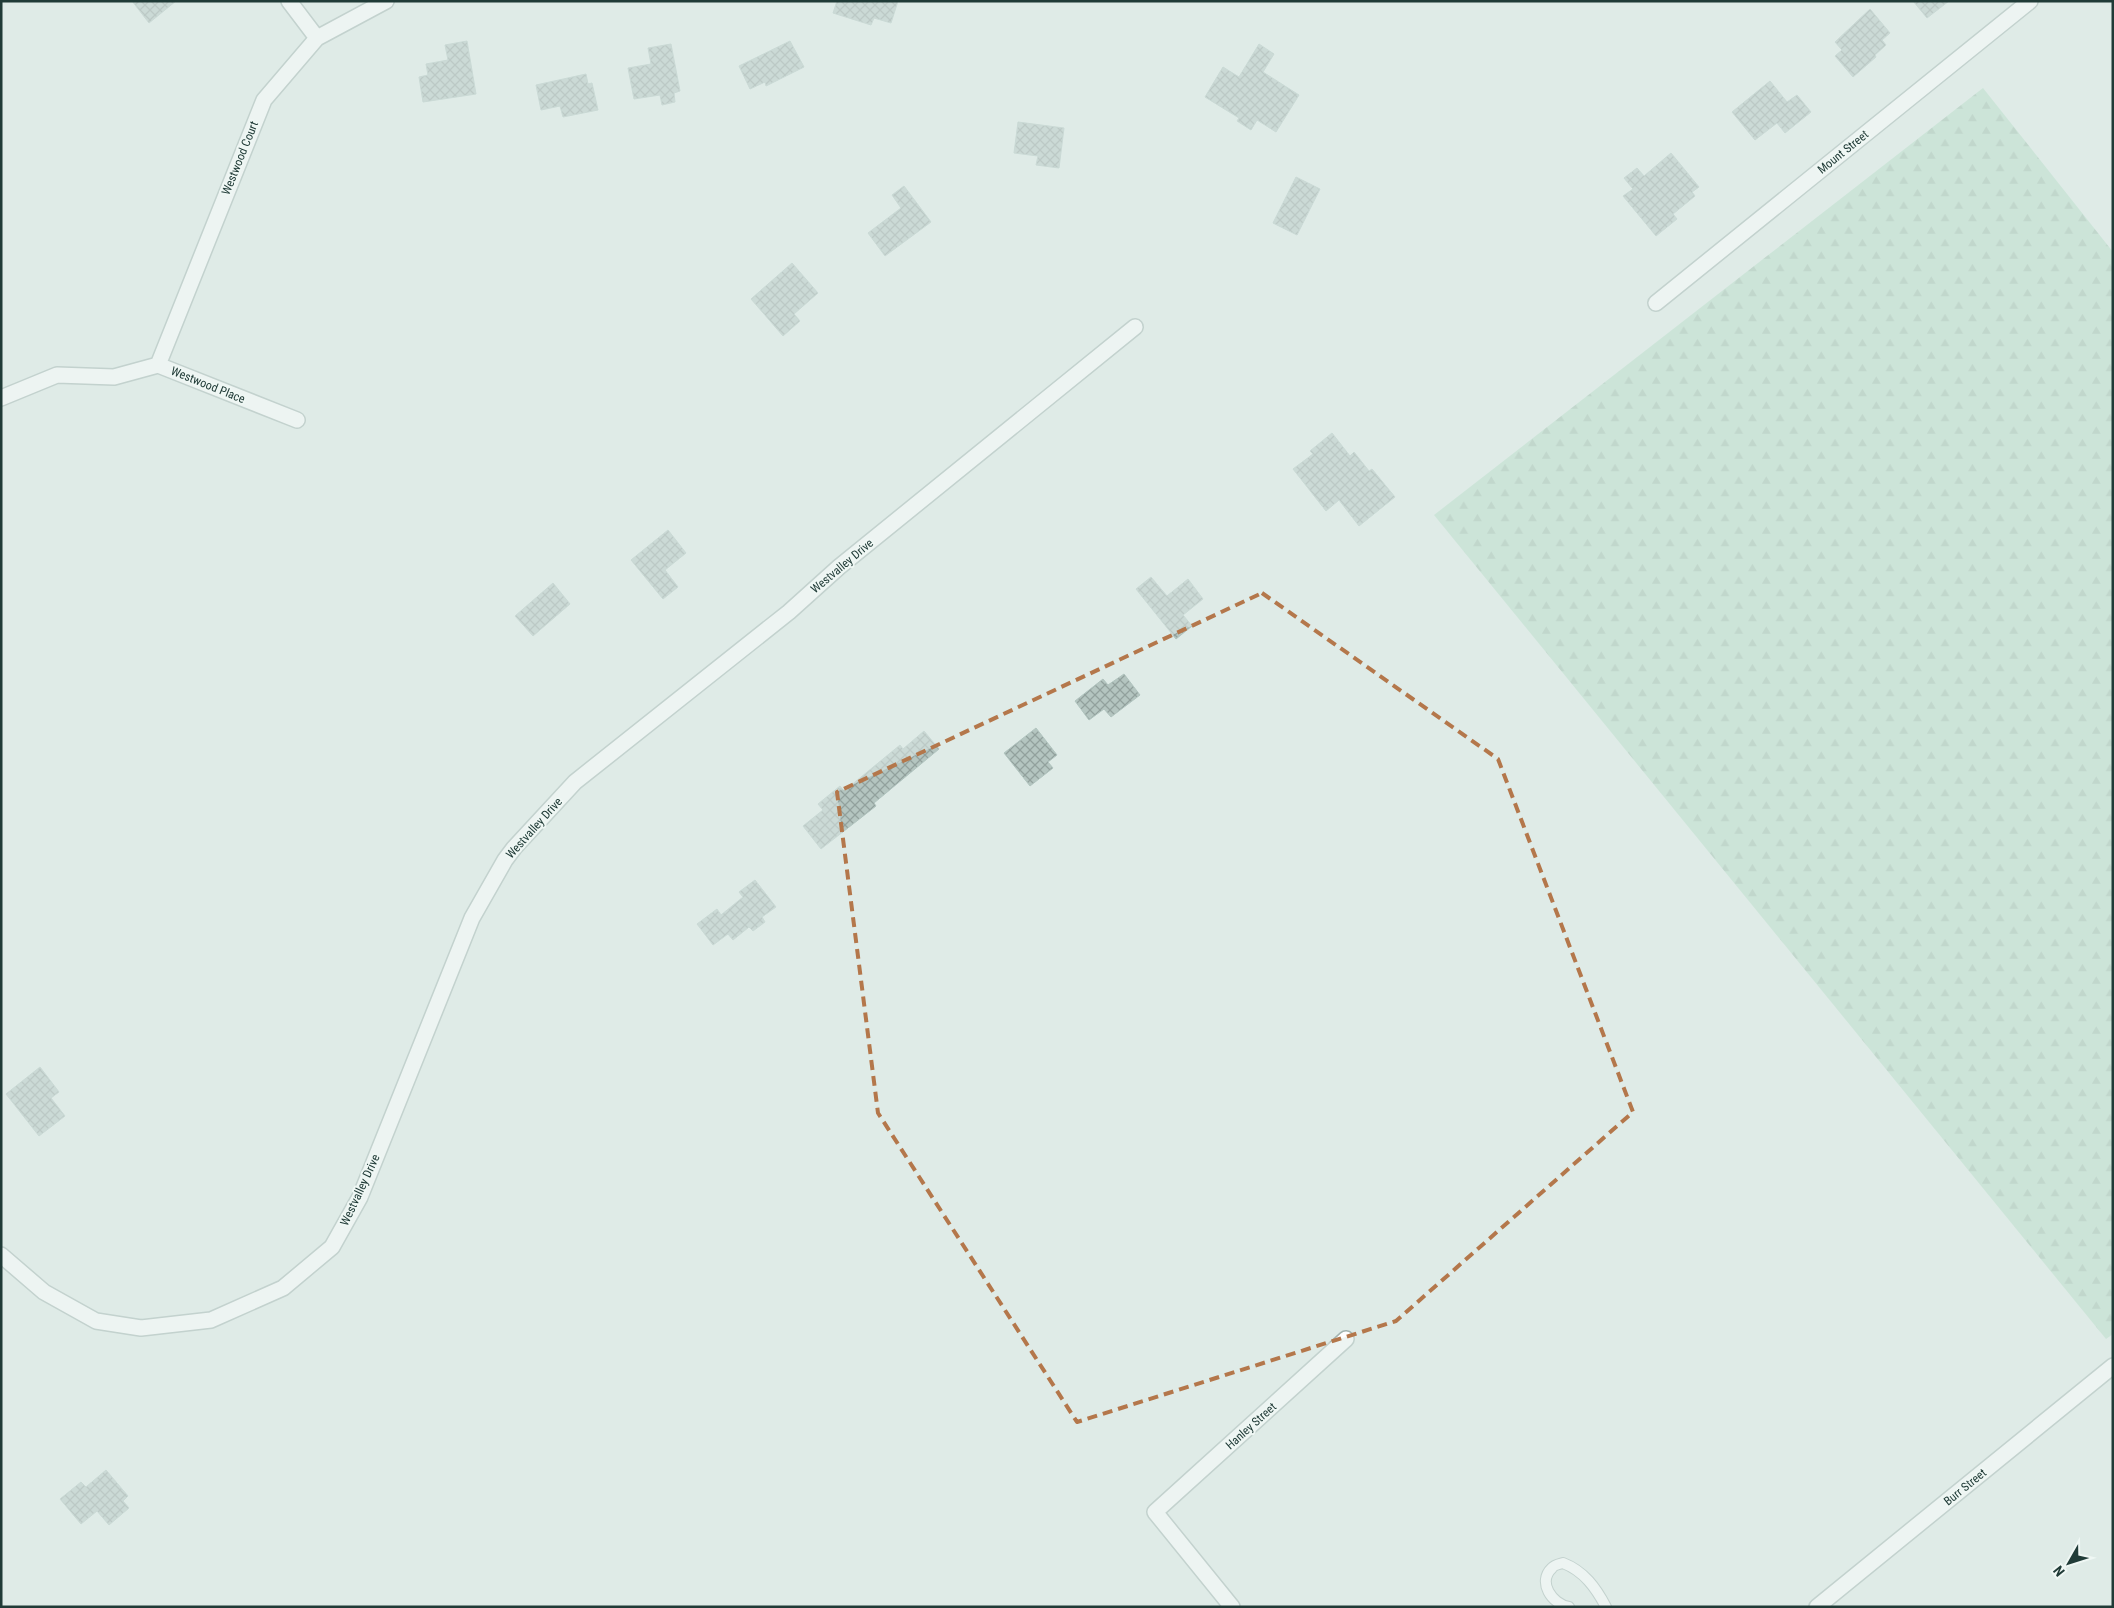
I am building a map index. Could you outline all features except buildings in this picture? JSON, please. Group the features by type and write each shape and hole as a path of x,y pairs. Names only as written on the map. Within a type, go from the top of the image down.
{"street":[{"path":"289,1 317,38"},
{"name":"Westwood Court","path":"158,364 264,100 317,38 386,1"},
{"name":"Mount Street","path":"1656,303 2030,1"},
{"name":"Westvalley Drive","path":"1,1255 44,1292 96,1321 141,1328 211,1320 283,1288 332,1247 360,1196 472,918 505,860 514,848 575,782 789,612 839,567 1135,327"},
{"name":"Westwood Place","path":"1,398 57,375 114,377 158,364 297,420"},
{"name":"Hanley Street","path":"1232,1607 1155,1512 1346,1339"},
{"name":"Burr Street","path":"1817,1607 2113,1366"}],"lane":[{"path":"1569,1607 1561,1606 1550,1597 1546,1583 1546,1576 1552,1567 1563,1563 1575,1568 1596,1588 1606,1607"}],"highlighted area":[{"path":"1262,593 1498,759 1633,1112 1396,1321 1077,1422 878,1113 837,792"}],"green space":[{"path":"1983,88 2113,252 2113,1334 2106,1339 1434,515"}]}
